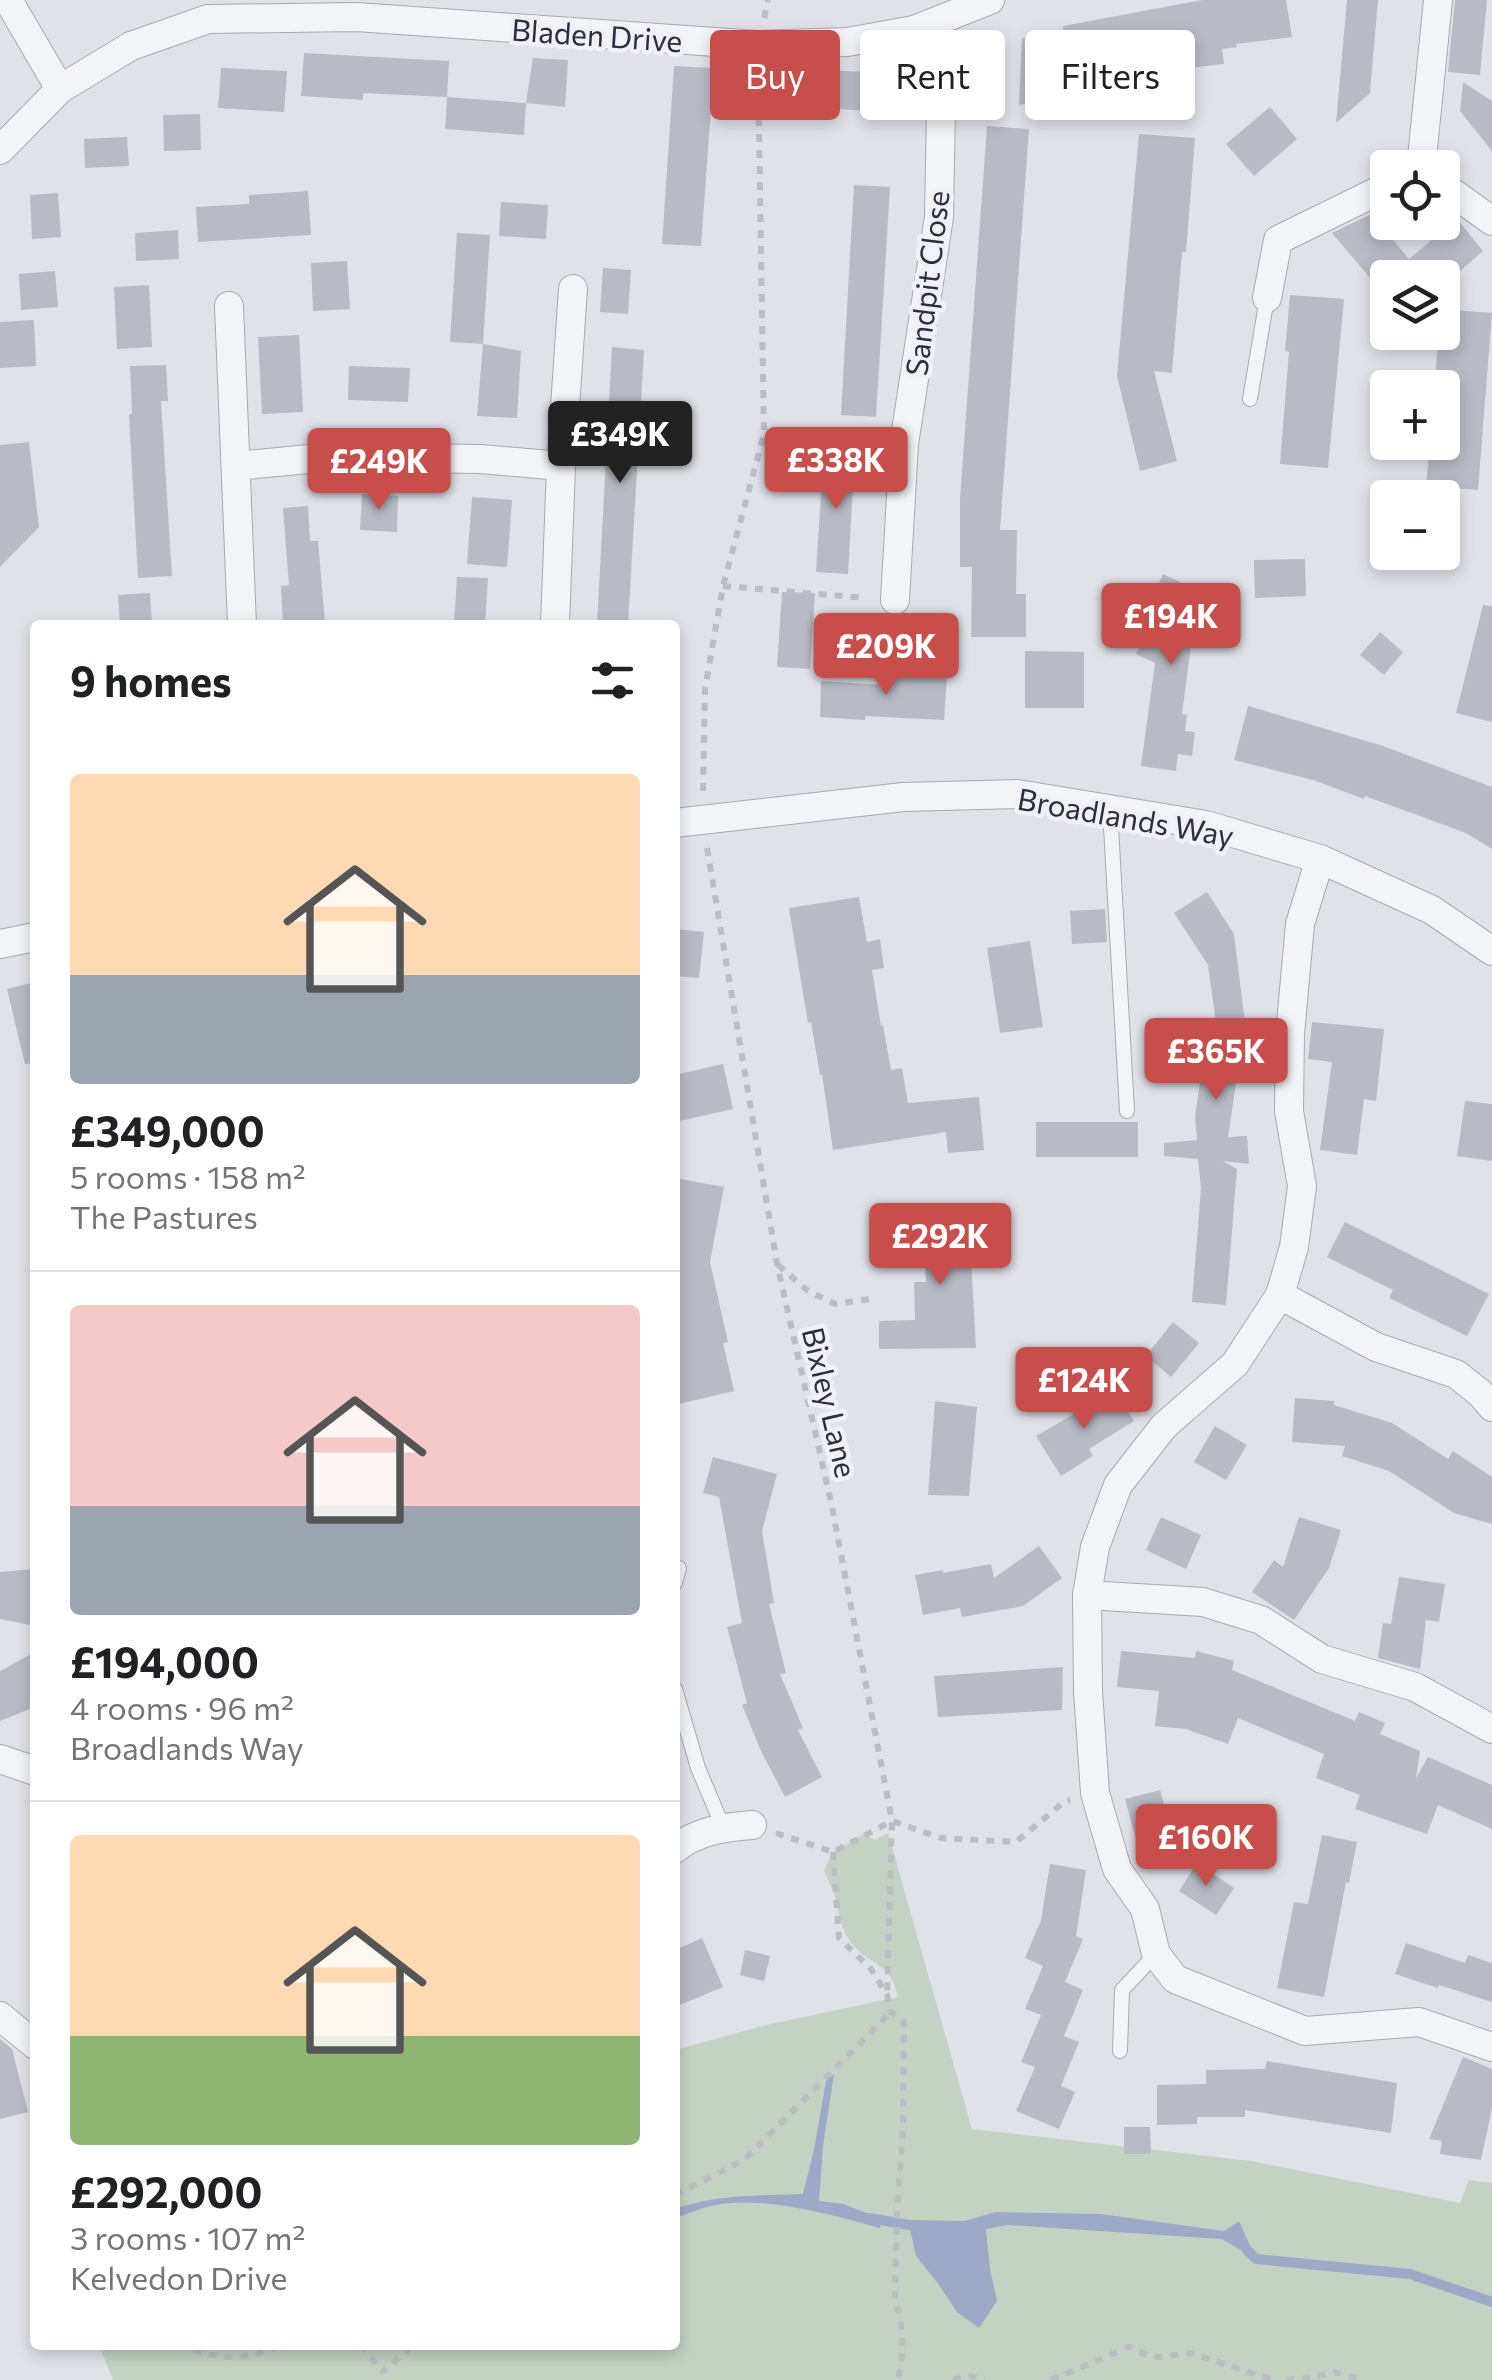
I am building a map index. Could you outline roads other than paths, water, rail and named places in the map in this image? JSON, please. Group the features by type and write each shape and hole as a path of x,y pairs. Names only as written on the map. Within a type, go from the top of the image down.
{"street":[{"path":"8,0 60,88"},
{"name":"Bladen Drive","path":"914,30 990,0"},
{"path":"1423,150 1438,0"},
{"name":"Bladen Drive","path":"0,150 60,88 131,46 208,18 356,8 758,46 860,40"},
{"name":"Sandpit Close","path":"894,600 904,444 939,217 941,120"},
{"path":"1267,298 1278,240 1370,195"},
{"path":"1460,198 1492,221"},
{"path":"555,620 573,288"},
{"path":"229,306 242,620"},
{"path":"236,466 330,457 561,466"},
{"name":"Broadlands Way","path":"689,822 903,797 1018,794 1206,825 1320,859 1432,910 1492,950"},
{"path":"1320,859 1300,924 1290,1034 1288,1112 1302,1186 1294,1246 1280,1295 1235,1364 1164,1426 1118,1484 1095,1547 1087,1595 1095,1794 1117,1869 1144,1909 1156,1954 1174,1979 1305,2030 1419,2022 1492,2047"},
{"path":"2,936 30,937"},
{"path":"1280,1295 1376,1347 1456,1374 1492,1406"},
{"path":"1087,1595 1202,1602 1262,1620 1322,1659 1415,1687 1492,1729"},
{"path":"0,1760 30,1769"},
{"path":"680,1845 723,1828 752,1825"},
{"path":"0,2016 30,2041"}],"lane":[{"path":"1250,399 1267,298"},
{"path":"1110,809 1127,1111"},
{"path":"680,1706 698,1768 723,1828"},
{"path":"1120,2051 1122,1990 1156,1954"}],"water":[{"path":"834,2074 819,2201 843,2204 882,2219 880,2228 801,2208 760,2203 715,2205 680,2216 680,2208 707,2201 803,2194 826,2081"},
{"path":"996,2212 1101,2214 1224,2231 1239,2221 1256,2259 1222,2239 1008,2225 986,2229 997,2301 979,2328 957,2312 916,2256 908,2220 964,2221"}],"waterway":[{"path":"869,2218 921,2227"},
{"path":"1247,2250 1256,2259 1410,2274 1492,2302"}]}
